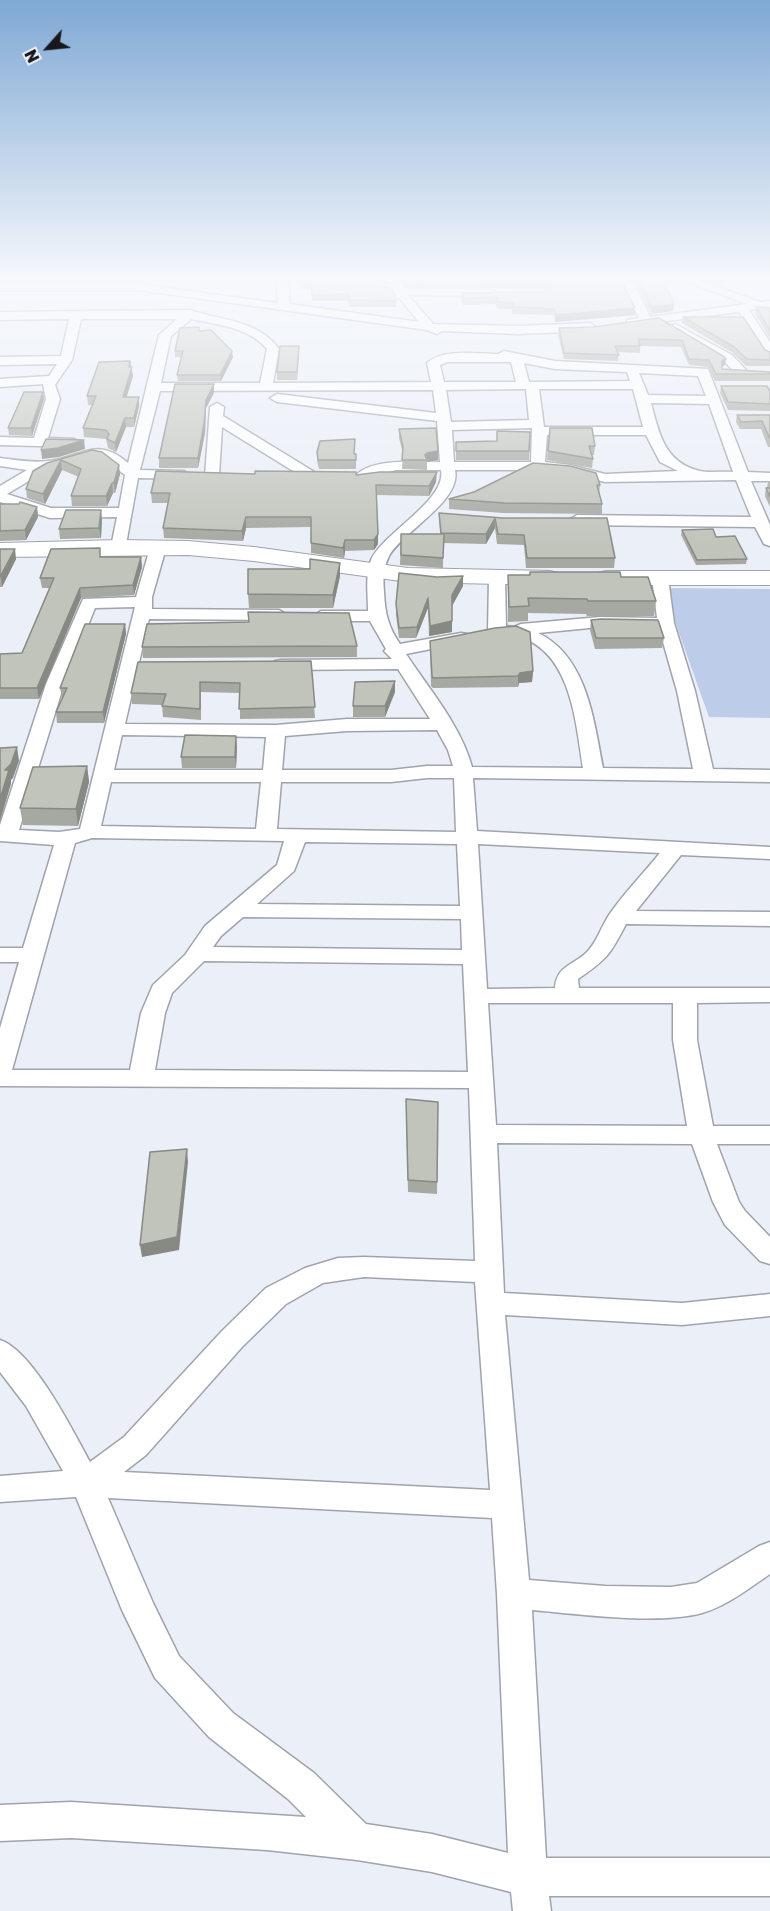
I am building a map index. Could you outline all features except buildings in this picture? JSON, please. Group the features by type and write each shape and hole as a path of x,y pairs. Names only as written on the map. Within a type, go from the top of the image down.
{"main road":[{"path":"0,550 158,548 254,555 375,572 441,577 770,578"}],"street":[{"path":"39,441 53,399 49,385 60,368"},
{"path":"119,547 132,474 128,444 154,387 158,368"},
{"path":"266,387 270,368"},
{"path":"435,368 440,387 448,471 439,498 386,548 375,572 377,616 382,630 398,657 458,750 463,774 484,1134 490,1303 514,1594 530,1894"},
{"path":"520,368 528,386 538,428 535,466"},
{"path":"698,475 665,459 651,431 641,392 631,369 746,371 742,368"},
{"path":"703,372 726,416 742,477 770,541"},
{"path":"0,382 51,380"},
{"path":"154,387 528,386 641,392 714,391"},
{"path":"0,462 43,466 66,462 86,454 101,453 114,457 132,474 218,476 219,387"},
{"path":"240,387 249,393 275,398 444,422 538,428 651,431"},
{"path":"217,418 317,476 278,476"},
{"path":"0,441 128,444"},
{"path":"0,492 43,466"},
{"path":"500,482 535,466"},
{"path":"357,476 535,466 570,470 605,478 698,475 770,477"},
{"path":"0,497 50,513 124,512"},
{"path":"426,510 459,499"},
{"path":"426,510 448,515"},
{"path":"558,520 761,522"},
{"path":"89,832 115,729 136,665 144,597 158,548"},
{"path":"497,578 497,631"},
{"path":"660,578 666,624 686,691 704,775"},
{"path":"377,616 303,616 89,603 55,684 3,835 66,838 79,837 89,832 466,838 770,853"},
{"path":"260,665 398,657 497,631 516,629 600,622 666,624"},
{"path":"516,629 538,636 549,643 570,675 580,700 594,774"},
{"path":"115,729 276,731 347,724 443,724"},
{"path":"266,835 274,777 276,731"},
{"path":"104,776 392,776 427,772 770,776"},
{"path":"141,1078 156,1001 161,990 198,954 213,931 287,867 296,836"},
{"path":"0,1070 66,838"},
{"path":"567,996 567,979 570,974 593,959 601,950 619,917 675,849"},
{"path":"236,910 470,914"},
{"path":"619,917 770,919"},
{"path":"198,954 473,957"},
{"path":"0,955 31,956"},
{"path":"476,996 770,995"},
{"path":"685,996 685,1040 702,1137 726,1202 735,1218 770,1254"},
{"path":"0,1078 480,1080"},
{"path":"484,1134 770,1136"},
{"path":"86,1483 135,1446 232,1339 276,1296 294,1285 315,1275 338,1269 364,1267 489,1272"},
{"path":"490,1303 682,1314 770,1305"},
{"path":"0,1352 32,1391 86,1483 139,1610 167,1667 221,1725 301,1786 357,1841"},
{"path":"0,1489 86,1483 507,1505"},
{"path":"514,1594 605,1601 671,1602 701,1598 728,1584 770,1556"},
{"path":"0,1823 94,1821 267,1831 357,1841 432,1853 530,1894 770,1877"}],"shaded area":[{"path":"663,588 770,589 770,718 709,717"}]}
